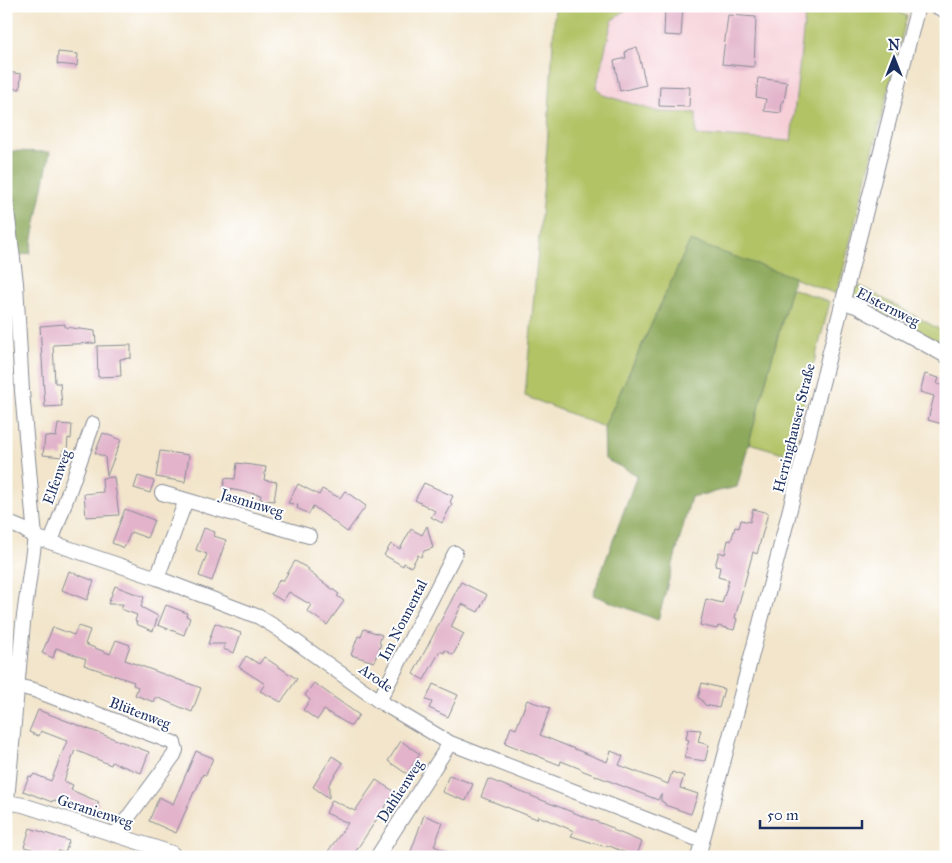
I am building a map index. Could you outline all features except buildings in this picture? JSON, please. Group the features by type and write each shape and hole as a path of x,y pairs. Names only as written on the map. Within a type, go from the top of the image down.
{"street":[{"name":"Herringhauser Straße","path":"698,857 779,552 918,6"},
{"path":"935,6 946,10"},
{"path":"6,202 16,283 22,391 35,537 8,755 7,807"},
{"name":"Elsternweg","path":"843,302 856,306 946,356"},
{"name":"Elfenweg","path":"51,542 93,424"},
{"name":"Jasminweg","path":"162,492 309,536"},
{"path":"157,578 186,500"},
{"name":"Arode","path":"6,522 23,529 35,537 157,578 265,621 379,701 450,743 702,841"},
{"name":"Im Nonnental","path":"379,701 455,553"},
{"name":"Blütenweg","path":"16,686 34,690 174,743 176,750 174,755 115,835"},
{"name":"Dahlienweg","path":"377,857 450,743"},
{"name":"Geranienweg","path":"7,807 23,805 172,853"}],"shaded area":[{"path":"630,6 806,6 791,141 696,135 696,113 659,112 603,95 596,88 612,21"}],"green space":[{"path":"555,6 630,6 612,21 596,88 603,95 659,112 696,113 696,135 791,141 806,6 885,6 907,16 837,294 690,241 604,427 525,396 547,148"},
{"path":"6,151 50,152 30,253 8,258 11,296 6,296"},
{"path":"690,241 794,277 737,487 691,497 658,620 593,595 637,475 605,459 604,427"},
{"path":"853,282 946,333 946,351 851,299 850,293"},
{"path":"791,288 830,302 790,455 749,443"}]}
